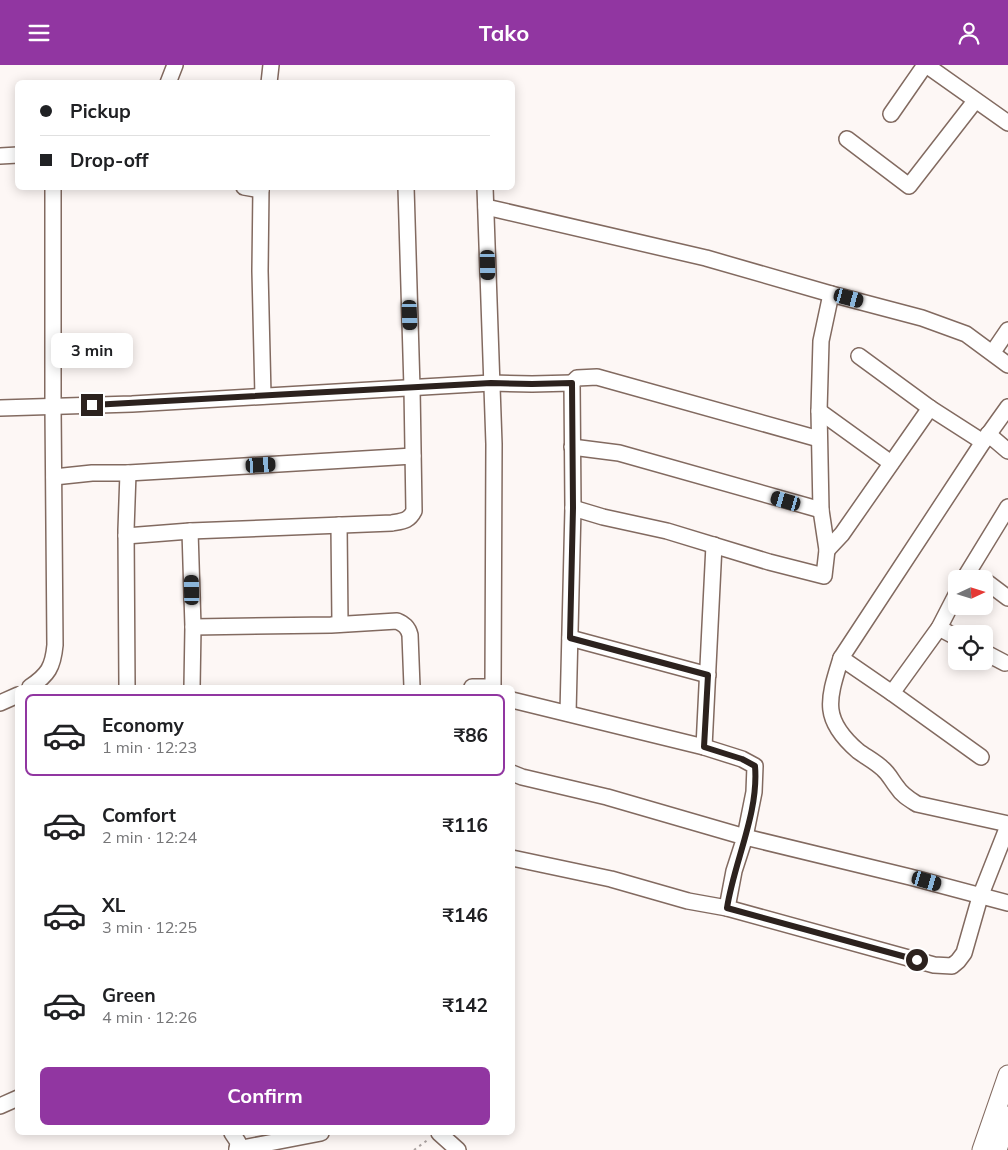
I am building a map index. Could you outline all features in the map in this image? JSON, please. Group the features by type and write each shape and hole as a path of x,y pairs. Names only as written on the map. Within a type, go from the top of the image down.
{"main road":[{"path":"982,1150 1008,1075"},
{"path":"997,1150 1008,1116"}],"street":[{"path":"169,80 175,65"},
{"path":"269,80 271,65"},
{"path":"891,114 925,65 1008,123"},
{"path":"847,139 909,186 975,101"},
{"path":"0,155 15,155"},
{"path":"33,685 46,675 54,661 55,645 53,190"},
{"path":"261,190 260,271 263,396"},
{"path":"126,536 190,531 392,523 411,517 414,511 406,190"},
{"path":"485,190 494,444 493,685"},
{"path":"486,207 706,258 922,318 966,334 993,352 1008,365"},
{"path":"573,508 603,517 667,531 769,562 824,576 827,550 821,510 819,411 821,341 830,294"},
{"path":"993,352 1008,331"},
{"path":"860,357 930,408 1008,451"},
{"path":"568,713 573,508 572,383 577,377 597,377 819,439"},
{"path":"0,408 53,407 491,383 572,383"},
{"path":"515,858 611,879 695,903 727,908 945,966 952,966 958,961 964,953 980,897 1008,825 917,804 905,797 884,769 858,750 838,731 833,721 830,705 832,688 841,658 985,438 1008,407"},
{"path":"827,550 842,534 930,408"},
{"path":"819,411 891,463"},
{"path":"572,447 619,453 821,510"},
{"path":"54,477 92,473 128,473 413,456"},
{"path":"126,685 128,473"},
{"path":"970,570 1005,517"},
{"path":"339,525 340,624"},
{"path":"190,531 193,627 192,685"},
{"path":"704,747 714,545"},
{"path":"993,587 1008,598"},
{"path":"892,693 940,628 948,612"},
{"path":"193,627 397,621 403,623 408,628 410,635 412,685"},
{"path":"940,628 948,632"},
{"path":"570,638 708,675"},
{"path":"993,657 1005,663"},
{"path":"841,658 981,757"},
{"path":"0,703 15,696"},
{"path":"515,700 704,747 742,759 755,766 754,791 745,837 734,871 727,908"},
{"path":"515,774 607,797 745,837 1008,903"},
{"path":"0,1106 15,1099"},
{"path":"233,1135 238,1142 237,1149 310,1135"},
{"path":"434,1135 458,1150"}],"path":[{"path":"414,1150 434,1135"}],"route":[{"path":"92,405 491,383 572,383 573,508 570,638 708,675 704,747 742,759 755,766 756,776 745,837 734,871 727,908 776,923 917,960"}]}
